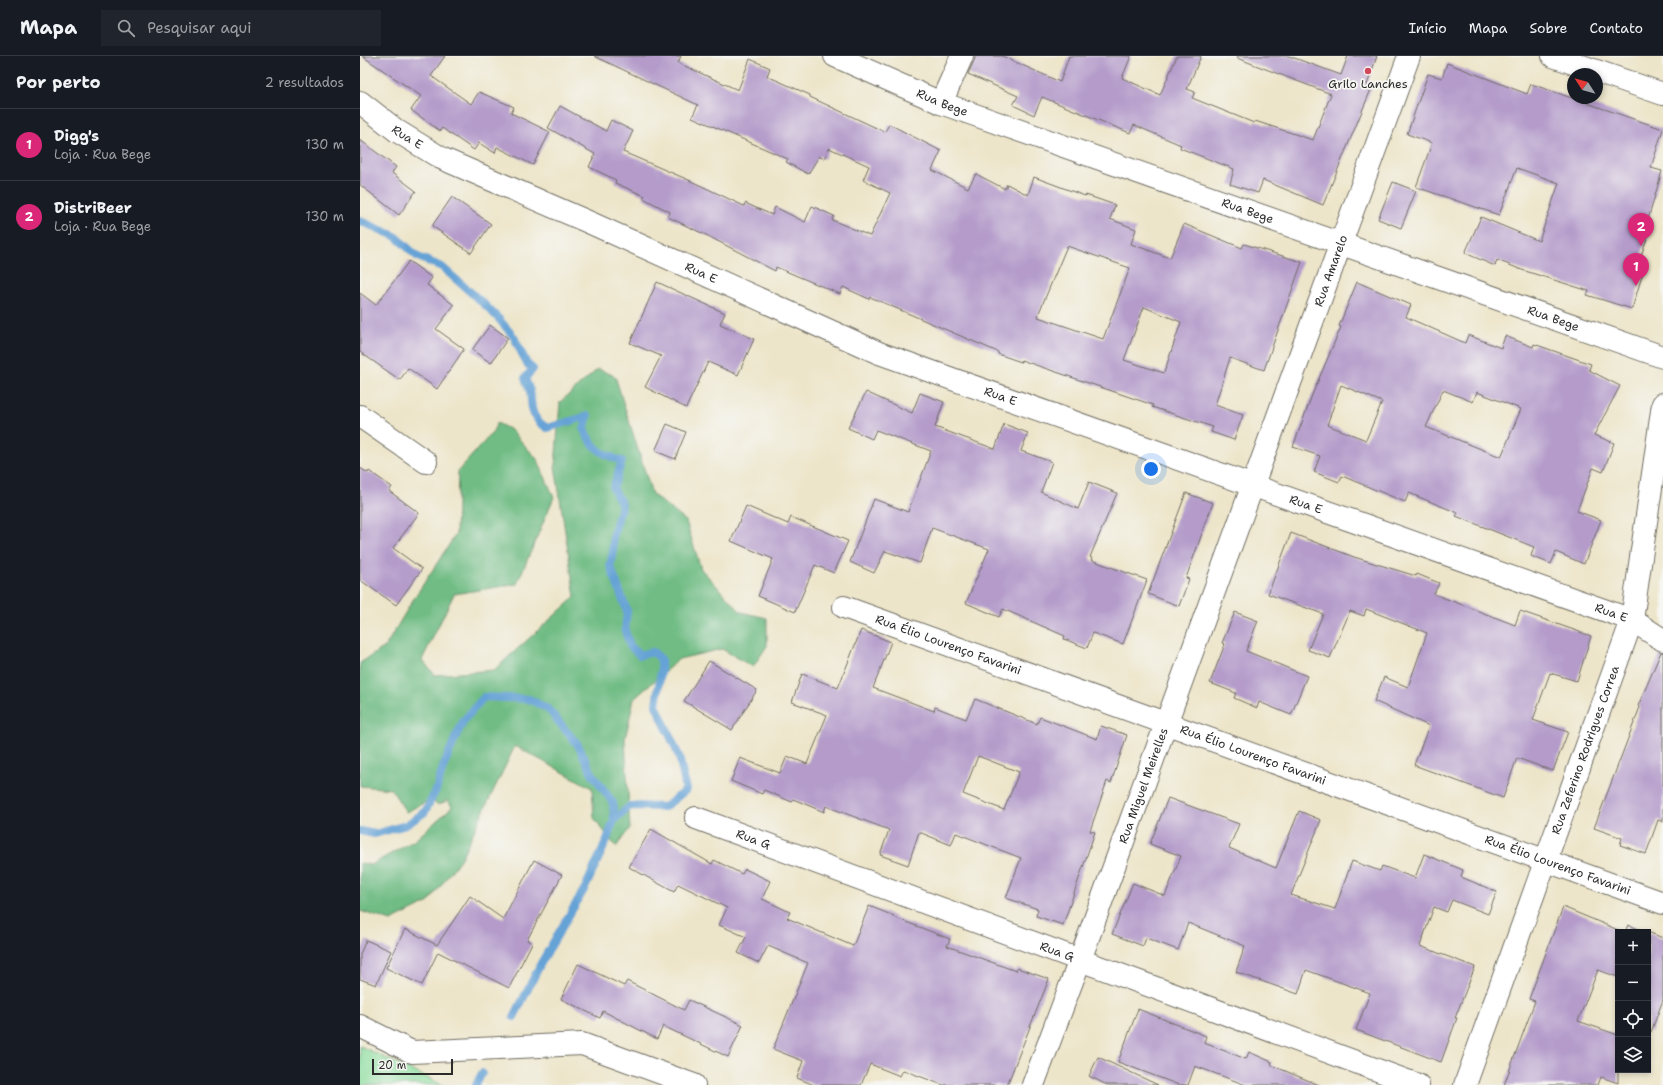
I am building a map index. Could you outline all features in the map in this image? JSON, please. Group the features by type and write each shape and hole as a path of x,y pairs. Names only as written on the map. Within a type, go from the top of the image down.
{"street":[{"name":"Rua Bege","path":"835,56 941,103 1663,357"},
{"path":"941,103 962,56"},
{"name":"Rua Amarelo","path":"1253,485 1409,56"},
{"path":"1553,56 1663,94"},
{"name":"Rua E","path":"360,102 397,131 441,158 593,224 879,353 1632,620 1663,640"},
{"name":"Rua Zeferino Rodrigues Correa","path":"1465,1085 1632,620 1663,404"},
{"path":"360,416 426,462"},
{"name":"Rua Miguel Meirelles","path":"1033,1085 1253,485"},
{"name":"Rua Élio Lourenço Favarini","path":"844,606 1663,903"},
{"name":"Rua G","path":"696,818 1418,1085"},
{"path":"360,1026 412,1052 582,1044 694,1085"}],"green space":[{"path":"598,369 615,376 652,494 686,521 701,569 741,612 767,618 767,646 753,667 722,649 679,659 634,699 625,739 630,828 616,847 594,818 592,788 515,746 461,858 429,902 391,921 360,911 360,863 371,865 415,840 452,807 448,800 439,805 430,800 406,812 391,789 360,786 360,663 385,647 411,603 456,534 458,471 492,433 497,423 511,430 537,459 554,497 517,584 454,594 422,660 435,675 494,670 575,597 555,466 560,402"},
{"path":"360,1046 443,1085 360,1085"}],"building":[{"path":"362,56 445,56 431,76 471,104 479,92 514,107 511,113 550,132 533,165 497,147 495,153 479,143 474,150 442,128 440,131 411,110 421,96"},
{"path":"594,56 681,56 678,63 738,90 750,59 770,68 767,76 810,95 810,97 885,132 889,124 941,151 932,170 968,188 976,174 1005,189 1007,184 1028,195 1034,177 1085,196 1086,195 1115,205 1110,219 1136,229 1131,244 1170,258 1184,224 1242,248 1244,244 1302,262 1264,370 1230,358 1215,405 1243,415 1234,440 1211,432 1213,427 1152,407 1153,405 1021,360 1021,362 998,354 998,352 870,297 869,299 843,287 840,294 776,267 775,271 668,217 670,212 643,198 645,196 615,183 616,180 589,167 595,154 548,128 560,106 606,131 611,120 633,131 623,152 691,181 744,206 745,203 772,215 775,207 805,222 812,206 834,216 832,220 870,236 890,193 863,180 869,166 829,148 824,159 819,156 808,174 786,162 788,159 692,117 698,105","holes":["1067,246 1130,268 1103,339 1038,317","1144,307 1181,322 1164,373 1124,360"]},
{"path":"976,56 1002,56 1060,82 1069,56 1131,56 1122,78 1160,95 1177,56 1201,56 1187,89 1195,92 1192,98 1254,123 1255,121 1313,140 1331,94 1237,58 1238,56 1289,56 1341,75 1348,56 1377,56 1367,85 1372,87 1323,205 1263,180 1258,193 1230,184 1234,169 1180,148 1181,145 1134,125 1130,133 1042,97 1034,115 1013,105 1018,96 968,74"},
{"path":"1447,63 1527,94 1531,84 1567,96 1567,104 1590,104 1663,129 1651,168 1662,171 1646,227 1651,228 1638,264 1645,266 1632,309 1587,295 1589,291 1522,270 1497,260 1495,266 1465,253 1481,217 1539,241 1559,183 1517,168 1499,215 1416,187 1432,143 1407,134 1428,74 1442,78"},
{"path":"360,140 396,167 392,173 416,191 399,215 360,185"},
{"path":"1393,182 1416,191 1401,228 1378,219"},
{"path":"452,197 491,224 471,253 432,226"},
{"path":"409,261 432,278 427,285 454,305 436,329 464,349 437,389 408,368 400,380 360,352 360,293 376,305"},
{"path":"657,282 725,313 720,324 754,339 738,375 708,362 686,408 645,387 661,356 630,343"},
{"path":"1357,282 1411,305 1406,317 1465,343 1468,335 1501,348 1505,336 1533,347 1534,344 1591,364 1589,370 1620,386 1594,435 1614,443 1603,472 1593,468 1577,511 1601,520 1584,564 1556,552 1551,564 1531,556 1534,547 1456,516 1458,513 1409,493 1405,502 1342,476 1339,482 1314,472 1320,456 1293,447 1312,395 1341,327 1339,326","holes":["1341,385 1382,402 1366,440 1327,425","1443,390 1473,402 1477,392 1521,409 1501,457 1426,427"]},
{"path":"490,325 508,338 491,363 472,350"},
{"path":"866,392 912,413 920,393 944,402 935,427 995,449 1004,424 1028,433 1021,451 1052,462 1041,492 1078,509 1089,482 1117,493 1090,557 1092,558 1091,560 1147,580 1123,644 1093,633 1087,648 1064,639 1065,636 1003,609 999,617 966,603 989,549 932,528 920,563 885,551 874,573 850,562 874,499 908,512 931,451 876,430 872,439 848,428"},
{"path":"667,424 686,432 675,459 655,451"},
{"path":"360,468 368,473 369,471 392,487 389,491 419,513 393,548 422,569 396,605 360,580"},
{"path":"1186,493 1213,503 1186,578 1189,579 1179,606 1148,594"},
{"path":"746,506 788,524 791,517 848,541 834,573 815,565 795,612 758,596 773,559 731,541"},
{"path":"1291,533 1354,557 1416,576 1417,574 1439,583 1434,594 1515,625 1520,611 1591,636 1577,681 1550,673 1533,720 1568,732 1553,771 1517,758 1503,798 1414,765 1429,726 1374,701 1384,677 1408,687 1427,633 1366,609 1364,616 1350,611 1330,658 1308,650 1323,614 1268,594"},
{"path":"1235,612 1258,621 1246,651 1307,676 1291,715 1259,702 1257,708 1234,698 1236,693 1210,683 1225,644 1222,643"},
{"path":"861,630 891,642 873,688 934,711 935,707 966,719 975,699 1037,724 1040,717 1097,739 1101,726 1127,735 1111,783 1107,781 1090,831 1095,832 1063,925 1036,916 1038,909 1006,898 1021,858 956,833 951,845 919,832 908,865 880,855 889,830 826,806 824,812 793,799 792,802 764,790 762,794 731,781 740,758 780,773 787,756 807,764 827,715 792,702 802,674 838,688","holes":["978,756 1019,772 1004,810 963,794"]},
{"path":"1661,652 1663,652 1663,822 1658,820 1646,854 1620,845 1622,838 1594,828 1640,707 1638,706"},
{"path":"709,661 757,690 732,730 684,701"},
{"path":"1168,798 1239,824 1229,848 1276,868 1299,811 1321,820 1291,895 1335,909 1352,861 1380,871 1382,866 1415,878 1424,854 1463,870 1461,877 1497,892 1488,914 1452,900 1447,912 1434,907 1420,946 1475,967 1455,1018 1457,1018 1441,1062 1356,1030 1370,993 1306,970 1298,994 1236,972 1245,946 1188,923 1178,950 1146,938 1143,946 1112,934 1133,883 1165,896 1181,856 1150,844"},
{"path":"651,829 712,864 714,860 742,874 745,869 770,881 762,899 790,912 787,918 853,946 869,906 950,939 947,946 1016,971 1017,968 1049,979 1007,1085 943,1085 903,1070 900,1076 870,1064 861,1085 814,1085 797,1078 803,1061 773,1049 808,963 768,946 759,963 738,953 746,937 719,925 727,908 678,884 674,892 629,867"},
{"path":"534,860 562,875 527,940 532,943 509,988 438,952 422,985 386,968 405,929 437,945 470,896 503,919"},
{"path":"1563,907 1616,929 1615,976 1598,970 1578,1021 1615,1034 1615,1073 1618,1073 1618,1083 1601,1077 1598,1085 1504,1085 1535,1001 1529,999"},
{"path":"1628,925 1639,929 1626,929"},
{"path":"1651,933 1663,938 1663,1000 1651,1032"},
{"path":"366,940 391,951 376,985 360,979 360,954"},
{"path":"578,964 624,986 627,981 684,1010 689,1000 743,1025 728,1057 663,1026 657,1039 603,1011 600,1018 561,999"},
{"path":"1138,1009 1206,1036 1204,1043 1246,1059 1249,1052 1272,1062 1271,1065 1319,1085 1246,1085 1195,1066 1188,1085 1179,1085 1118,1062"},
{"path":"1098,1057 1158,1085 1107,1085 1089,1076"}],"waterway":[{"path":"360,221 395,236 418,257 442,267 498,318 514,337 527,364 533,369 525,378 530,391 532,409 539,422 547,428 588,416 584,430 591,442 603,453 622,461 613,488 622,505 613,535 613,552 610,565 627,611 625,631 630,646 640,655 653,652 661,659 661,671 656,705 679,756 686,790 665,807 630,806 614,820 606,842 585,888 541,963 514,1017"},
{"path":"360,831 375,834 406,825 425,812 436,790 444,765 464,720 484,697 529,699 548,709 578,745 592,773 613,803 614,820"},
{"path":"476,1085 482,1073"}],"place":[{"name":"Grilo Lanches","path":"1368,71"},
{"name":"DistriBeer","path":"1641,246"},
{"name":"Digg's","path":"1636,286"}]}
